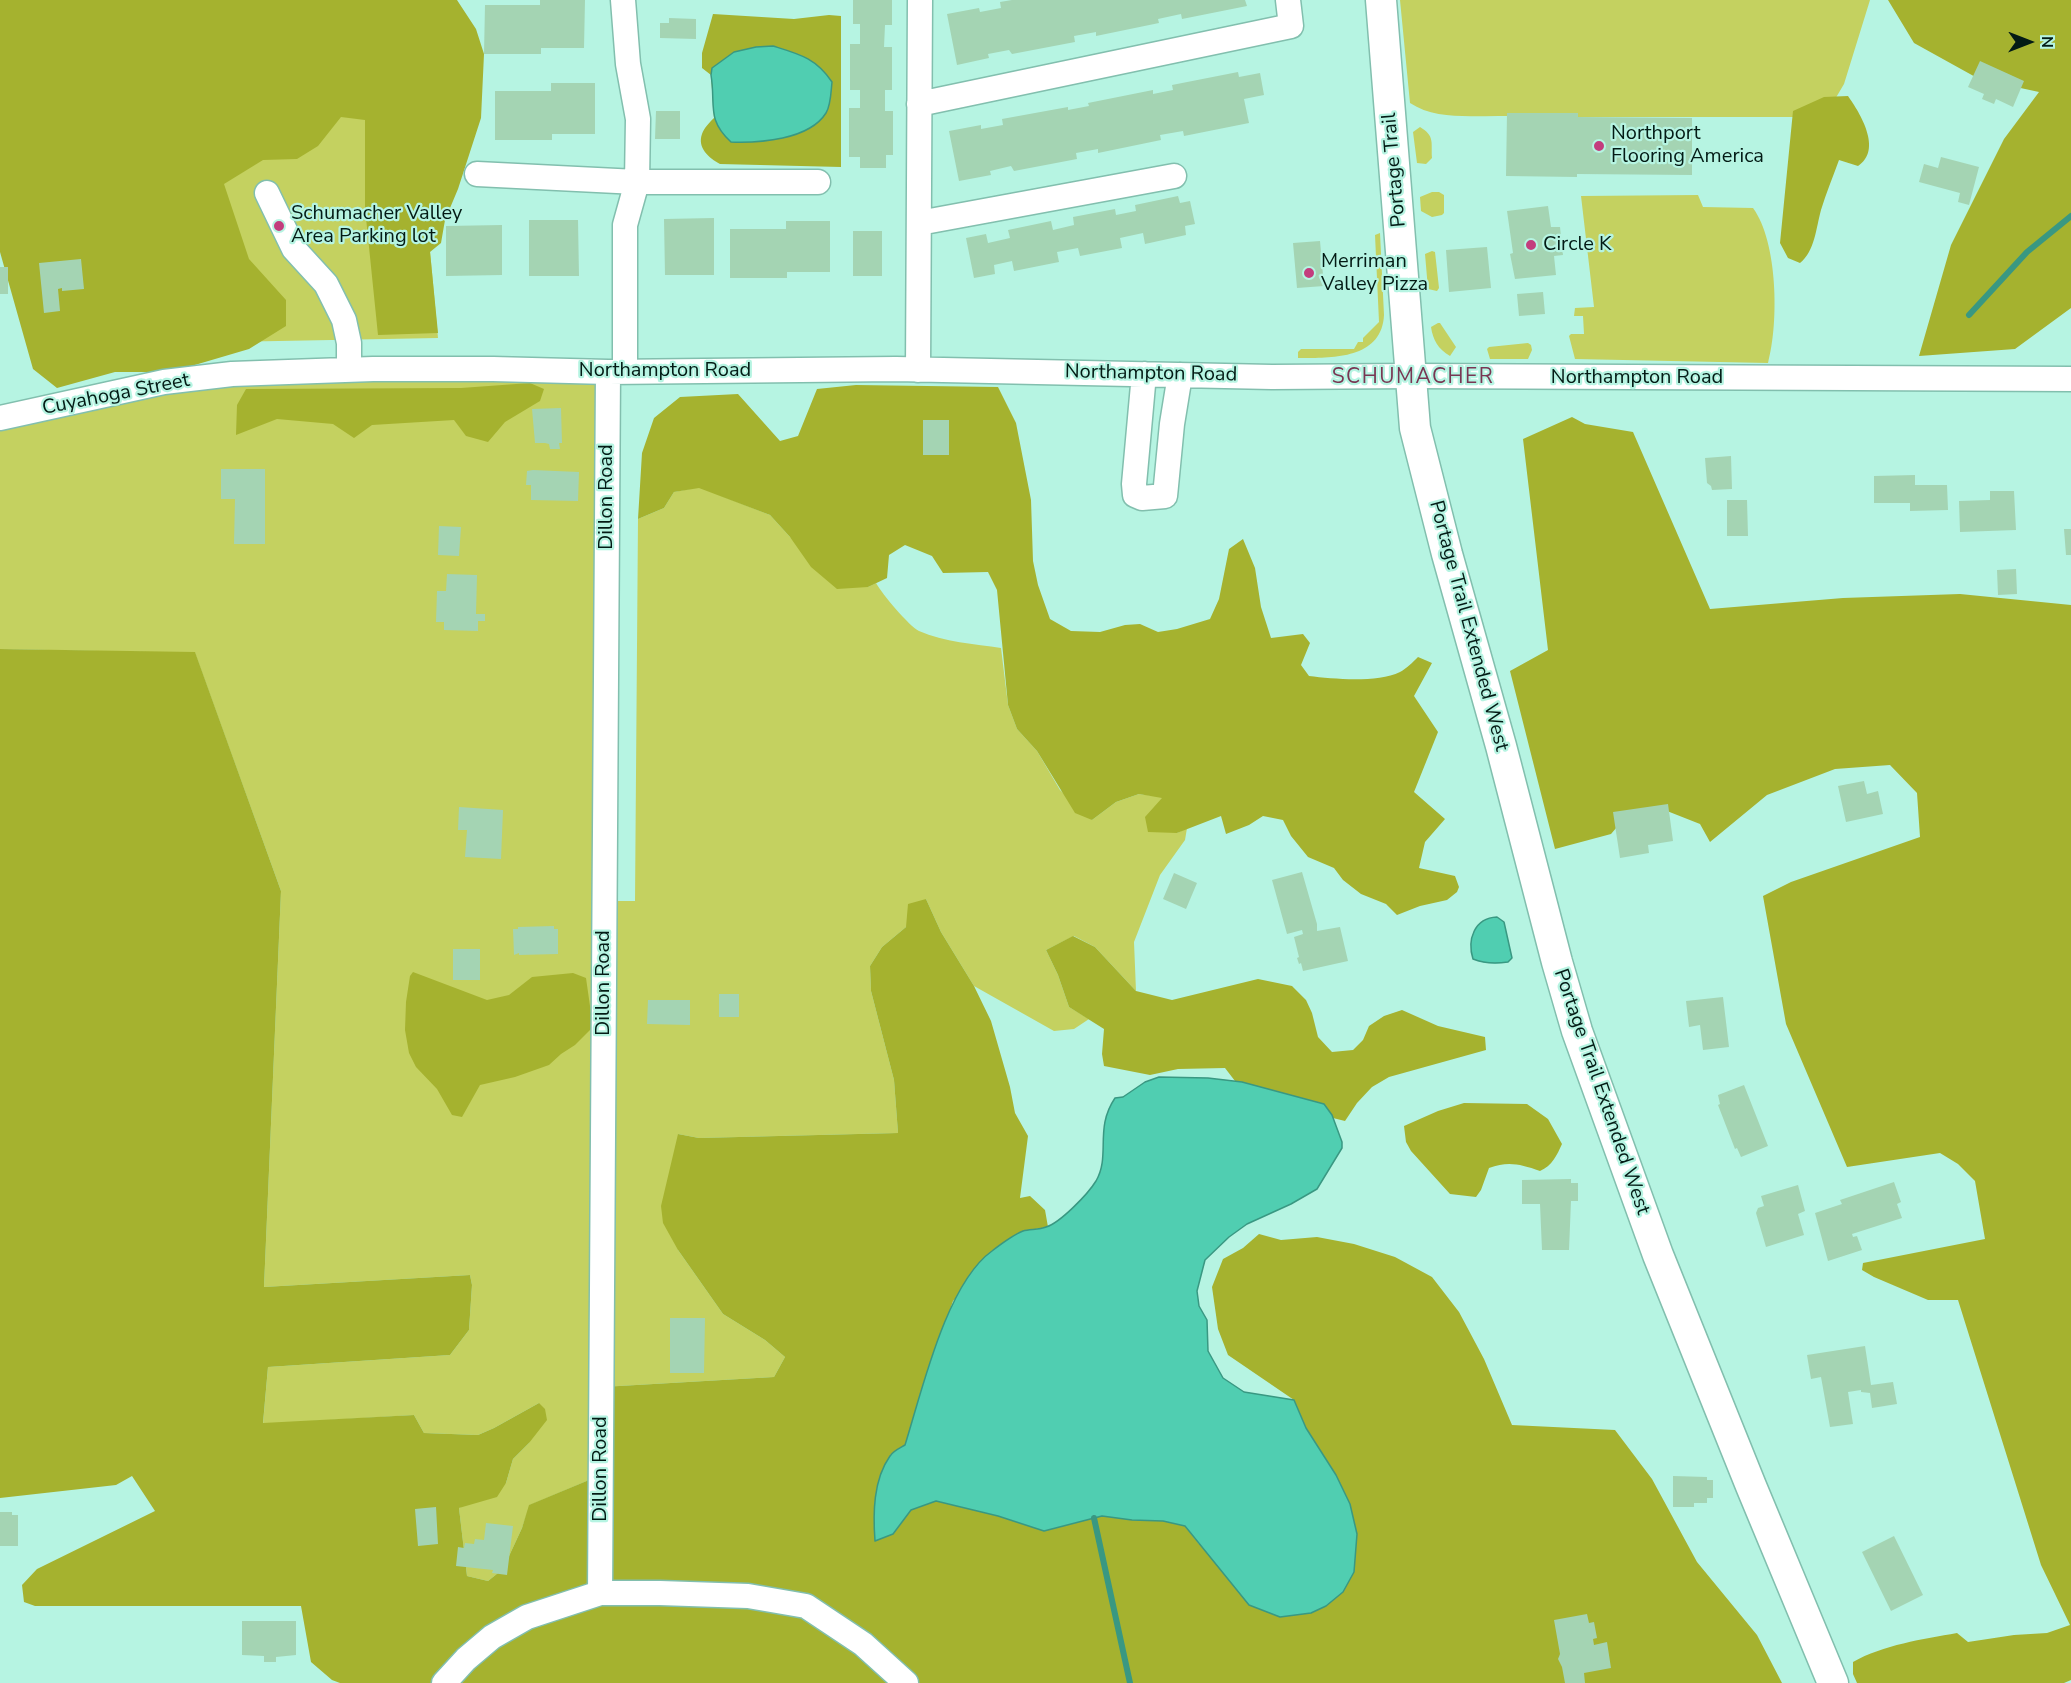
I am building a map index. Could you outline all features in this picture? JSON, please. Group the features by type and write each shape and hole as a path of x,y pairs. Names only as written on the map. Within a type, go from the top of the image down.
{"main road":[{"name":"Portage Trail","path":"1381,0 1412,376"},
{"name":"Portage Trail Extended West","path":"1412,376 1415,428 1435,508 1577,1031 1658,1255 1758,1505 1833,1683"}],"street":[{"name":"Dillon Road","path":"600,1593 616,372 625,225 637,182 638,118 628,64 623,0"},
{"path":"918,370 920,0"},
{"path":"919,104 1291,26 1288,0"},
{"path":"477,174 637,182 818,182"},
{"path":"919,223 1174,176"},
{"path":"267,193 294,249 326,284 344,320 349,343 349,370"},
{"name":"Northampton Road","path":"232,374 494,369 616,372 918,370 1272,377 2071,379"},
{"name":"Cuyahoga Street","path":"0,418 164,382 232,374"},
{"path":"1143,374 1134,484 1135,495 1142,498 1165,496 1172,424 1180,375"},
{"path":"444,1683 471,1654 500,1632 526,1617 600,1593 748,1596 806,1606 863,1644 906,1683"}],"shaded area":[{"path":"0,0 457,0 476,29 484,54 481,118 458,189 445,220 441,243 430,252 438,333 378,335 365,208 365,120 341,117 318,146 297,159 263,160 224,184 249,259 286,300 286,326 249,349 171,372 115,372 57,388 33,369 0,252"},
{"path":"208,0 420,141 438,338 225,342"},
{"path":"1400,0 1870,0 1844,84 1834,101 1800,117 1578,117 1507,113 1507,116 1444,115 1421,109 1410,103"},
{"path":"1888,0 2071,0 2071,308 2015,349 1919,356 1951,245 2004,139 2039,92 1979,79 1914,43"},
{"path":"713,14 794,19 841,16 841,167 720,164 705,152 701,144 702,134 714,118 711,75 702,68 702,53"},
{"path":"773,46 806,58 820,67 832,82 828,110 818,122 796,134 755,142 731,142 723,134 715,119 712,68 734,52"},
{"path":"1848,96 1867,131 1869,151 1858,166 1839,160 1823,204 1812,246 1800,263 1788,258 1780,243 1793,111 1824,97"},
{"path":"1420,127 1428,133 1431,140 1432,158 1426,164 1417,163 1413,132"},
{"path":"1432,192 1444,195 1442,215 1432,217 1421,211 1420,197"},
{"path":"1698,195 1703,207 1753,208 1761,223 1772,261 1774,283 1774,327 1768,363 1575,359 1569,336 1584,334 1583,316 1574,316 1575,308 1594,307 1581,196"},
{"path":"1380,233 1384,315 1381,330 1374,341 1364,348 1339,356 1298,358 1298,352 1301,349 1354,349 1358,342 1363,342 1363,338 1379,322 1375,235"},
{"path":"1435,252 1439,288 1437,291 1428,289 1425,254"},
{"path":"1438,323 1456,347 1450,356 1439,347 1433,336 1431,327"},
{"path":"1528,343 1532,350 1528,359 1490,359 1487,349 1489,347"},
{"path":"608,372 605,901 635,901 638,519 664,508 674,492 699,487 770,515 790,537 868,587 876,583 896,609 919,631 949,640 1001,648 1008,705 1017,729 1037,751 1060,790 1092,820 1116,802 1139,794 1163,797 1177,833 1187,828 1185,840 1160,875 1134,942 1136,991 1095,947 1074,936 1046,950 1069,1007 1089,1019 1074,1029 1054,1031 974,986 941,932 926,899 906,927 882,947 870,966 871,991 894,1080 898,1133 699,1138 678,1134 678,1250 723,1314 765,1340 785,1357 774,1377 602,1387 601,1475 530,1505 503,1569 488,1581 467,1576 459,1508 506,1483 513,1459 529,1443 539,1403 478,1435 424,1433 414,1415 263,1424 268,1367 450,1355 469,1330 472,1285 470,1275 264,1287 281,891 195,653 0,649 0,418 164,382"},
{"path":"530,383 544,389 540,401 505,422 488,442 466,436 454,420 372,425 354,438 333,424 277,419 236,435 237,405 246,389 461,388"},
{"path":"856,385 998,387 1016,423 1031,500 1033,561 1038,585 1050,619 1071,631 1100,632 1125,625 1140,624 1158,632 1210,619 1219,599 1229,549 1243,539 1255,568 1261,607 1271,638 1303,634 1310,643 1301,665 1309,676 1343,679 1380,678 1400,672 1418,657 1432,663 1414,696 1438,732 1414,792 1445,819 1425,842 1419,868 1455,876 1459,887 1457,892 1447,900 1420,906 1397,915 1386,904 1361,894 1343,880 1334,868 1308,857 1291,836 1283,820 1263,816 1249,825 1226,834 1221,816 1177,833 1148,832 1145,817 1162,798 1139,794 1116,802 1092,820 1075,813 1037,751 1017,729 1008,705 997,590 988,572 943,573 932,556 905,545 889,555 887,578 868,587 837,589 811,567 790,537 770,515 699,488 674,492 664,508 638,519 642,453 654,418 680,397 738,394 780,441 798,436 817,389"},
{"path":"1572,417 1585,424 1633,432 1710,609 1843,598 1960,594 2071,605 2071,1680 2064,1683 1857,1683 1853,1674 1853,1662 1903,1643 1957,1633 1968,1642 2047,1633 2070,1625 2041,1565 1958,1300 1928,1300 1862,1270 1863,1263 1985,1239 1975,1181 1958,1164 1940,1153 1847,1167 1786,1024 1763,896 1791,882 1920,837 1917,793 1890,765 1835,769 1767,795 1710,842 1700,824 1667,811 1628,814 1611,834 1555,849 1510,671 1548,650 1523,439"},
{"path":"0,649 195,652 281,891 264,1287 470,1275 472,1285 469,1330 450,1355 268,1367 263,1423 414,1415 424,1433 478,1435 539,1403 545,1409 547,1420 513,1459 506,1483 497,1497 459,1508 467,1576 488,1581 503,1569 522,1528 529,1505 601,1475 602,1387 774,1377 785,1357 765,1340 723,1314 678,1250 663,1223 661,1206 678,1134 699,1138 898,1133 894,1080 871,991 870,966 882,947 906,927 908,904 926,899 941,932 974,986 991,1021 1015,1113 1028,1136 1020,1198 1030,1196 1045,1210 1048,1227 1023,1231 953,1301 905,1445 890,1455 893,1534 911,1510 936,1501 998,1516 1044,1531 1102,1516 1163,1521 1185,1526 1199,1544 1350,1504 1336,1475 1306,1428 1294,1400 1228,1355 1218,1329 1212,1287 1223,1259 1243,1248 1259,1234 1281,1240 1317,1237 1354,1244 1395,1257 1432,1277 1459,1312 1484,1359 1512,1425 1615,1430 1652,1479 1697,1562 1757,1635 1782,1683 340,1683 332,1680 311,1662 301,1606 35,1606 24,1602 22,1585 37,1569 155,1511 132,1476 116,1485 0,1498"},
{"path":"1497,917 1504,922 1512,958 1508,962 1494,963 1473,959 1471,945 1474,931 1483,921"},
{"path":"1073,936 1095,947 1136,991 1172,1000 1258,979 1292,986 1306,1000 1318,1037 1332,1052 1353,1050 1363,1040 1369,1026 1384,1016 1402,1010 1438,1026 1485,1037 1486,1050 1389,1077 1372,1087 1345,1121 1333,1118 1324,1104 1235,1081 1225,1068 1178,1069 1150,1075 1104,1066 1102,1054 1104,1029 1069,1007 1046,950"},
{"path":"413,972 487,1000 509,995 532,977 573,973 586,978 593,1027 575,1045 549,1065 515,1077 480,1085 462,1117 452,1115 437,1089 416,1067 409,1053 405,1030 406,1002 410,976"},
{"path":"1159,1077 1208,1078 1242,1082 1324,1104 1332,1115 1342,1142 1342,1148 1317,1189 1247,1224 1229,1237 1205,1260 1197,1291 1199,1306 1207,1320 1208,1351 1223,1378 1244,1392 1294,1400 1306,1428 1336,1475 1350,1504 1357,1534 1354,1572 1343,1592 1326,1606 1311,1613 1280,1617 1249,1605 1185,1526 1163,1521 1102,1516 1044,1531 998,1516 936,1501 911,1510 893,1534 875,1541 874,1509 880,1476 891,1454 905,1445 938,1340 961,1288 976,1267 999,1245 1023,1231 1040,1229 1052,1224 1080,1200 1092,1187 1100,1171 1105,1120 1115,1098 1123,1097 1145,1082"},
{"path":"1464,1103 1527,1104 1548,1119 1562,1144 1551,1163 1540,1171 1514,1164 1496,1166 1489,1168 1476,1197 1450,1194 1411,1151 1406,1142 1404,1126 1438,1111"}],"building":[{"path":"540,0 585,0 584,48 541,48 541,54 484,54 485,5 540,5"},
{"path":"853,0 892,0 892,25 885,25 884,47 892,47 892,90 885,90 885,111 893,111 893,155 886,155 886,168 860,168 860,157 849,157 849,108 860,108 860,90 850,90 850,44 860,44 860,24 853,24"},
{"path":"1012,0 1245,0 1247,6 1182,19 1181,14 1158,19 1159,23 1096,36 1096,32 1074,36 1075,42 1012,54 1009,50 988,54 989,58 957,65 947,14 979,8 980,12 1001,8 1000,2"},
{"path":"669,18 696,19 696,39 660,38 660,23 669,23"},
{"path":"1980,61 2024,81 2013,107 1996,99 1994,104 1982,99 1984,94 1968,87"},
{"path":"1238,72 1239,77 1260,73 1264,95 1244,99 1249,123 1184,136 1183,131 1160,135 1161,140 1098,153 1098,149 1076,153 1077,159 1014,171 1011,166 990,171 991,175 959,181 949,131 981,125 981,129 1003,125 1002,119 1068,107 1068,110 1089,106 1088,103 1153,90 1153,94 1173,90 1172,85"},
{"path":"551,83 595,83 595,134 552,134 552,140 495,140 495,91 551,91"},
{"path":"656,111 680,111 680,139 655,139"},
{"name":"Northport Flooring America","path":"1507,113 1578,113 1578,117 1692,118 1692,175 1506,176"},
{"path":"1941,157 1979,167 1969,205 1958,202 1960,193 1919,182 1924,164 1938,168"},
{"path":"1178,196 1180,203 1190,201 1195,224 1185,226 1186,235 1145,244 1143,233 1120,238 1122,248 1080,256 1078,248 1057,252 1059,262 1014,271 1012,261 994,265 995,274 974,278 966,238 986,234 988,243 1010,238 1008,230 1051,221 1053,230 1074,225 1073,217 1115,209 1116,215 1136,211 1135,205"},
{"path":"1548,206 1551,227 1560,227 1563,255 1554,256 1556,275 1515,279 1510,254 1513,253 1507,211"},
{"path":"714,218 714,275 665,275 664,219"},
{"path":"529,220 578,220 579,276 529,276"},
{"path":"786,221 830,221 830,272 787,272 787,278 730,278 730,229 786,229"},
{"path":"502,225 502,275 446,276 446,226"},
{"path":"853,231 882,231 882,276 853,276"},
{"name":"Merriman Valley Pizza","path":"1320,241 1324,286 1297,288 1293,243"},
{"path":"1487,247 1491,288 1449,292 1446,250"},
{"path":"81,259 84,289 62,291 62,288 58,289 60,311 44,313 39,263"},
{"path":"0,267 8,267 8,294 0,294"},
{"path":"1543,292 1545,314 1519,316 1517,294"},
{"path":"561,408 562,443 559,443 560,449 550,449 549,444 545,443 535,443 532,409"},
{"path":"923,420 949,420 949,455 923,455"},
{"path":"1731,456 1732,489 1712,490 1707,483 1705,458"},
{"path":"221,469 265,469 265,544 234,544 235,499 221,499"},
{"path":"527,471 579,472 578,501 531,500 531,485 526,485"},
{"path":"1915,475 1915,485 1947,485 1948,510 1910,511 1910,503 1874,503 1874,476"},
{"path":"1990,491 2014,491 2016,530 1960,532 1959,501 1990,500"},
{"path":"1727,500 1747,500 1748,536 1727,536"},
{"path":"439,526 461,527 459,556 438,555"},
{"path":"2064,529 2071,529 2071,555 2066,555"},
{"path":"2016,569 2017,594 1998,595 1997,570"},
{"path":"447,574 477,575 476,614 485,614 485,621 478,621 478,631 444,630 444,622 436,622 437,591 446,591"},
{"path":"1864,781 1867,794 1878,791 1883,814 1846,822 1838,786"},
{"path":"1668,804 1673,841 1648,845 1649,853 1620,858 1613,812"},
{"path":"459,807 503,810 501,859 465,857 467,830 458,830"},
{"path":"1302,872 1317,931 1340,927 1348,961 1303,971 1301,963 1299,964 1294,937 1303,934 1302,930 1287,934 1272,880"},
{"path":"1174,873 1197,883 1186,909 1163,899"},
{"path":"554,926 554,929 558,929 558,954 519,955 519,953 514,955 513,929"},
{"path":"453,949 480,949 480,980 453,980"},
{"path":"719,994 739,994 739,1017 719,1017"},
{"path":"1723,997 1729,1047 1703,1050 1700,1025 1689,1027 1686,1001"},
{"path":"648,1000 690,1000 690,1025 647,1024"},
{"path":"1744,1085 1768,1146 1741,1157 1737,1148 1735,1149 1718,1105 1720,1104 1718,1095"},
{"path":"1571,1179 1571,1183 1578,1183 1578,1201 1571,1201 1569,1250 1542,1250 1540,1204 1522,1204 1522,1180"},
{"path":"1894,1182 1901,1202 1897,1204 1902,1218 1852,1234 1853,1237 1857,1236 1862,1250 1828,1261 1815,1213 1842,1204 1840,1200"},
{"path":"1798,1185 1805,1211 1798,1214 1804,1235 1766,1247 1756,1213 1758,1208 1764,1206 1761,1196"},
{"path":"670,1318 705,1318 704,1373 670,1373"},
{"path":"1865,1346 1871,1385 1893,1382 1897,1404 1872,1408 1870,1393 1861,1392 1861,1390 1848,1392 1853,1424 1830,1427 1821,1377 1811,1379 1807,1355"},
{"path":"1673,1476 1707,1477 1707,1480 1713,1480 1713,1498 1707,1498 1707,1503 1694,1503 1694,1507 1673,1507"},
{"path":"436,1507 438,1544 418,1546 415,1509"},
{"path":"0,1512 12,1512 12,1515 18,1515 18,1546 0,1546"},
{"path":"486,1523 513,1526 507,1575 492,1573 493,1570 456,1566 458,1547 464,1548 465,1543 474,1544 475,1539 484,1540"},
{"path":"1894,1536 1923,1595 1891,1611 1862,1552"},
{"path":"1587,1614 1589,1623 1594,1622 1597,1638 1593,1639 1594,1645 1607,1642 1611,1668 1584,1673 1585,1683 1565,1683 1558,1659 1560,1654 1554,1620"},
{"path":"242,1621 296,1621 296,1655 276,1657 276,1662 264,1662 264,1656 242,1655"}],"waterway":[{"path":"1969,315 2027,252 2071,216"},
{"path":"1094,1518 1130,1683"}],"place":[{"name":"Northport Flooring America","path":"1599,146"},
{"name":"Schumacher Valley Area Parking lot","path":"279,226"},
{"name":"Circle K","path":"1531,245"},
{"name":"Merriman Valley Pizza","path":"1309,273"}],"district":[{"name":"SCHUMACHER","path":"1413,378"}]}
